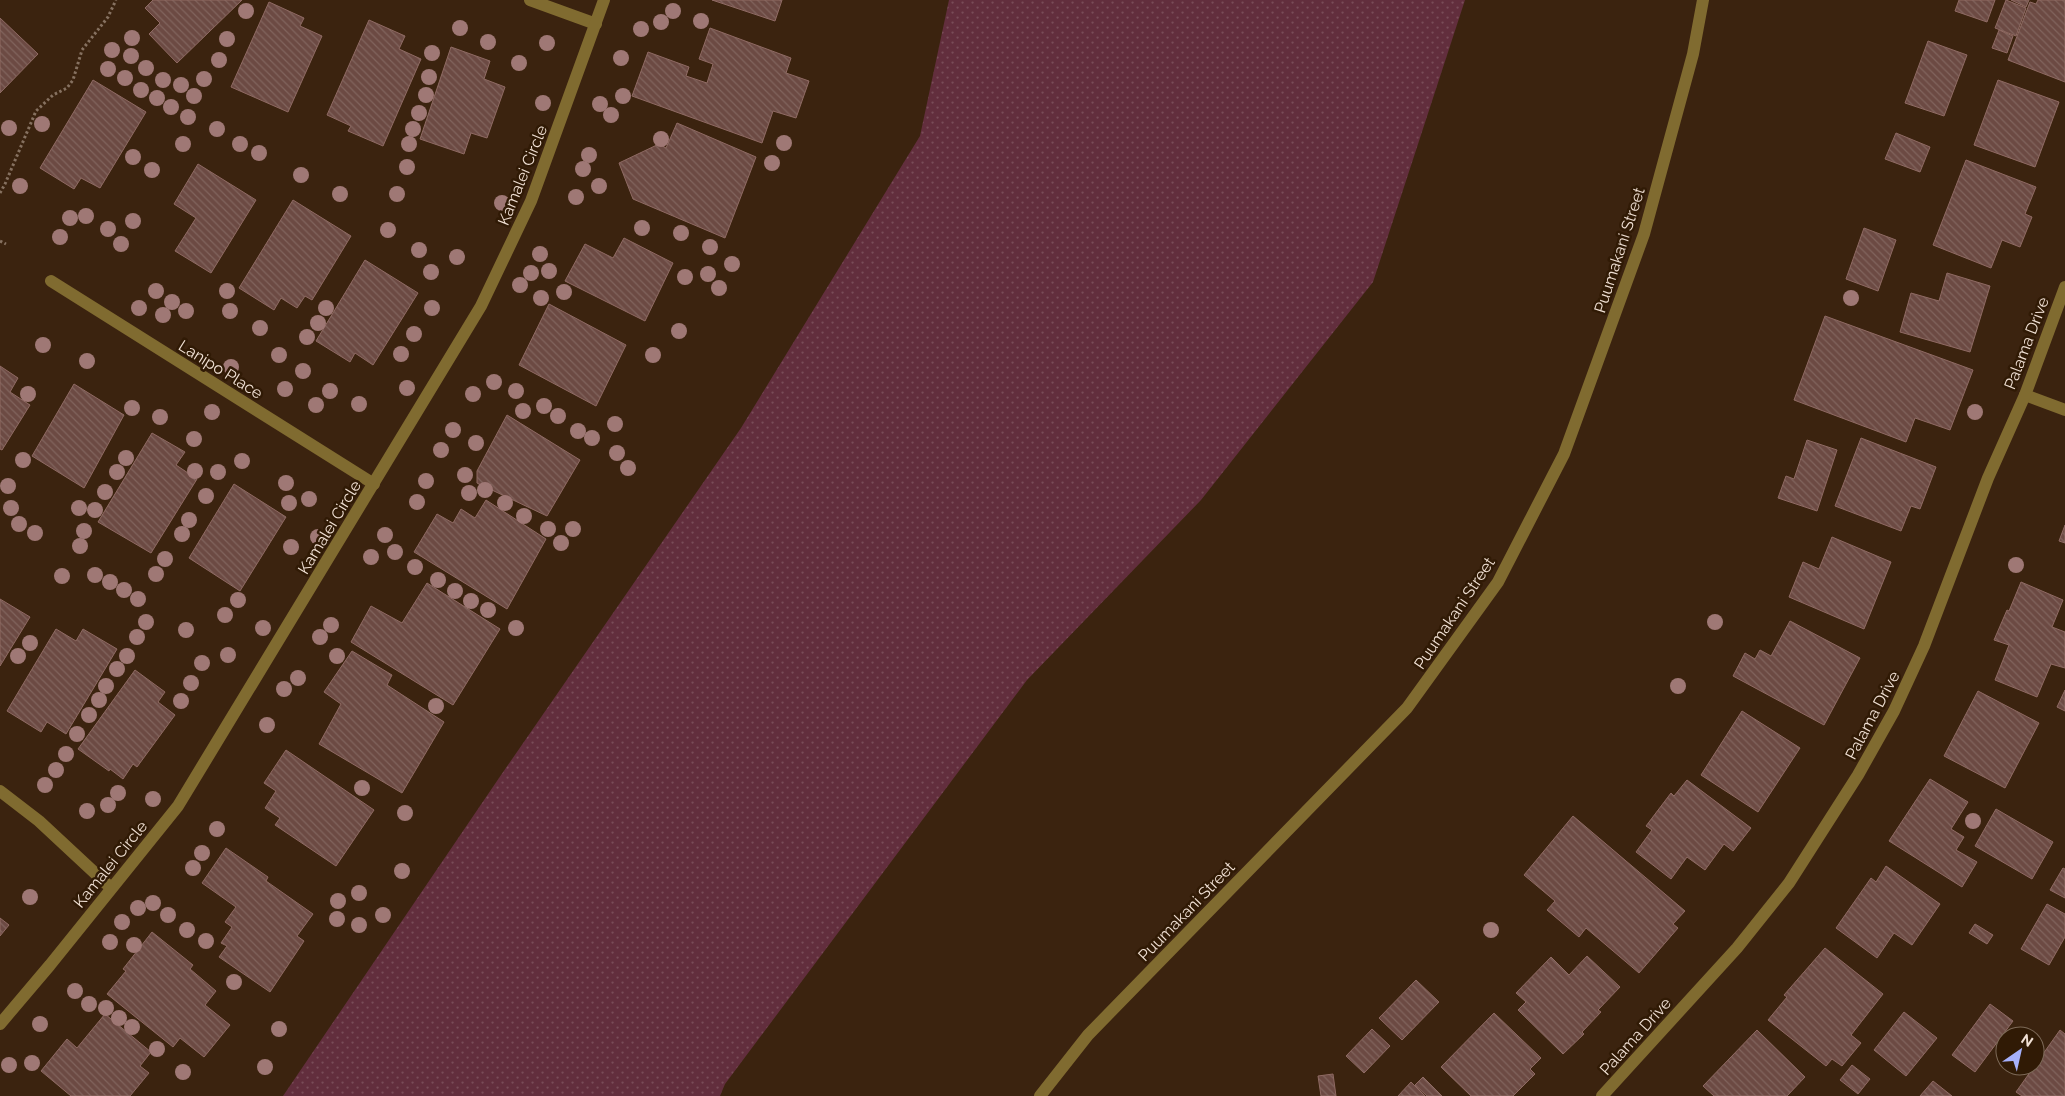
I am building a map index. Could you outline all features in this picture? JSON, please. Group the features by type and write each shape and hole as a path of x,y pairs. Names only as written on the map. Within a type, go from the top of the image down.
{"street":[{"path":"530,0 596,24"},
{"name":"Kamalei Circle","path":"0,1024 178,806 481,306 531,201 604,0"},
{"name":"Puumakani Street","path":"1040,1096 1088,1035 1407,708 1498,582 1564,454 1644,234 1693,54 1703,0"},
{"name":"Lanipo Place","path":"51,281 374,484"},
{"name":"Palama Drive","path":"1602,1096 1737,948 1789,883 1858,775 1894,711 1924,646 1988,478 2025,395 2065,287"},
{"path":"2025,395 2065,410"},
{"path":"0,791 40,822 111,888"}],"path":[{"path":"0,193 6,184 36,111 53,95 67,88 73,80 82,50 108,17 116,0"},
{"path":"0,241 6,244"}],"shaded area":[{"path":"949,0 1465,0 1373,282 1201,500 1027,680 725,1084 720,1096 283,1096 499,778 741,428 920,136"}],"building":[{"path":"153,0 242,0 177,63 149,34 160,23 145,8"},
{"path":"712,0 782,0 775,21"},
{"path":"1959,0 1995,0 1987,22 1955,11"},
{"path":"2006,0 2026,8 2016,36 1995,28"},
{"path":"2011,0 2029,0 2026,7"},
{"path":"2038,0 2065,0 2065,82 2008,60 2030,2 2036,4"},
{"path":"269,2 304,18 300,26 322,36 288,112 231,87"},
{"path":"0,18 38,54 0,93"},
{"path":"369,20 405,36 399,49 421,59 383,146 348,131 351,126 327,115"},
{"path":"710,28 791,58 786,73 809,81 796,118 773,111 762,143 632,96 648,52 689,67 686,76 707,83 713,64 699,59"},
{"path":"1999,30 2013,36 2007,53 1992,48"},
{"path":"1928,41 1967,55 1944,116 1905,103"},
{"path":"451,47 490,61 484,79 505,87 487,138 471,133 464,154 420,139"},
{"path":"93,80 146,112 100,188 81,178 74,189 40,168"},
{"path":"1998,80 2059,102 2035,167 1974,145"},
{"path":"677,123 756,157 725,238 633,199 619,163 659,144 666,148"},
{"path":"1896,133 1930,147 1920,172 1885,159"},
{"path":"1966,160 2036,187 2025,214 2032,217 2020,247 2002,240 1991,268 1933,245"},
{"path":"198,164 256,200 211,273 175,251 196,218 174,204"},
{"path":"293,200 351,236 312,300 305,296 297,308 281,298 274,310 239,288"},
{"path":"1864,228 1896,240 1878,291 1846,279"},
{"path":"624,238 673,263 645,321 565,281 585,244 613,258"},
{"path":"365,260 418,293 373,365 355,353 350,362 316,341"},
{"path":"1947,273 1990,286 1970,352 1900,332 1911,293 1939,301"},
{"path":"549,304 626,345 596,406 519,365"},
{"path":"1825,316 1973,370 1950,430 1915,418 1906,442 1794,400"},
{"path":"0,366 18,378 10,392 30,405 2,450 0,449"},
{"path":"74,384 124,415 84,488 32,456"},
{"path":"507,415 580,460 547,516 477,483 477,471"},
{"path":"152,433 185,452 176,465 197,479 151,553 98,522"},
{"path":"1861,438 1936,467 1920,509 1911,506 1901,531 1835,506"},
{"path":"1807,440 1837,450 1817,511 1778,498 1786,476 1794,479"},
{"path":"234,484 286,517 240,591 189,558"},
{"path":"486,500 546,539 507,609 414,552 437,514 453,523 461,509 475,518"},
{"path":"2065,525 2065,543 2059,541"},
{"path":"1832,537 1891,562 1864,629 1789,597 1803,562 1819,569"},
{"path":"2021,582 2063,600 2052,627 2065,632 2065,668 2051,664 2037,697 1995,680 2009,645 1994,640"},
{"path":"427,583 500,629 453,705 351,642 371,606 402,623"},
{"path":"0,599 30,617 0,666"},
{"path":"1790,621 1860,658 1824,725 1733,676 1745,653 1755,659 1760,650 1771,656"},
{"path":"56,629 76,641 83,629 117,649 66,734 47,722 41,732 7,711"},
{"path":"352,651 392,675 387,685 444,722 402,793 319,744 341,704 324,692"},
{"path":"135,670 165,692 158,702 175,715 137,767 133,764 123,779 78,749"},
{"path":"2065,690 2065,711 2057,707"},
{"path":"1978,691 2039,723 2005,788 1944,756"},
{"path":"1742,711 1800,748 1758,812 1701,775"},
{"path":"286,750 374,810 336,866 275,825 280,818 265,808 276,791 264,783"},
{"path":"1930,779 1968,802 1951,829 1964,837 1956,850 1977,862 1962,887 1889,841"},
{"path":"1687,780 1751,828 1733,851 1724,844 1705,870 1687,857 1671,879 1636,852 1652,830 1646,826 1671,793 1674,796"},
{"path":"1996,809 2053,842 2032,879 1975,846"},
{"path":"1573,816 1685,911 1673,924 1678,928 1639,973 1586,928 1579,937 1547,910 1555,901 1524,875"},
{"path":"226,848 268,877 266,881 313,914 297,936 304,941 270,992 219,957 227,946 221,943 232,927 225,922 236,907 202,883"},
{"path":"1886,866 1940,904 1912,945 1894,933 1877,958 1836,928 1871,878 1876,882"},
{"path":"2063,868 2065,869 2065,898 2050,890"},
{"path":"2047,904 2065,914 2065,937 2049,965 2021,949"},
{"path":"0,918 9,925 0,936"},
{"path":"1975,924 1993,935 1987,944 1969,933"},
{"path":"152,932 193,965 190,969 216,991 205,1005 230,1025 204,1057 180,1038 173,1047 107,994 126,971 123,969"},
{"path":"1825,948 1883,994 1851,1035 1861,1043 1842,1066 1832,1059 1826,1066 1768,1020 1787,997 1784,995"},
{"path":"1587,956 1620,987 1598,1010 1601,1012 1582,1032 1584,1034 1563,1054 1518,1010 1526,1002 1516,993 1551,957 1569,975"},
{"path":"1416,980 1439,1002 1402,1040 1379,1018"},
{"path":"1990,1004 2013,1021 2009,1026 1995,1026 1995,1045 1975,1072 1952,1055"},
{"path":"1904,1012 1937,1038 1906,1076 1874,1050"},
{"path":"1494,1013 1541,1058 1530,1069 1535,1074 1513,1096 1471,1096 1441,1067"},
{"path":"105,1014 151,1052 140,1066 149,1073 130,1096 71,1096 41,1071 67,1039 77,1048"},
{"path":"1372,1029 1390,1046 1364,1073 1346,1056"},
{"path":"1757,1030 1805,1077 1787,1096 1714,1096 1703,1086"},
{"path":"2060,1030 2065,1034 2065,1096 2022,1096 2016,1092 2027,1076 2045,1076 2045,1051"},
{"path":"1852,1065 1870,1079 1858,1094 1840,1080"},
{"path":"1333,1074 1336,1096 1321,1096 1318,1076"},
{"path":"1423,1077 1442,1096 1427,1096 1415,1085"},
{"path":"1933,1081 1952,1096 1920,1096"},
{"path":"1411,1082 1425,1096 1398,1096"}]}
